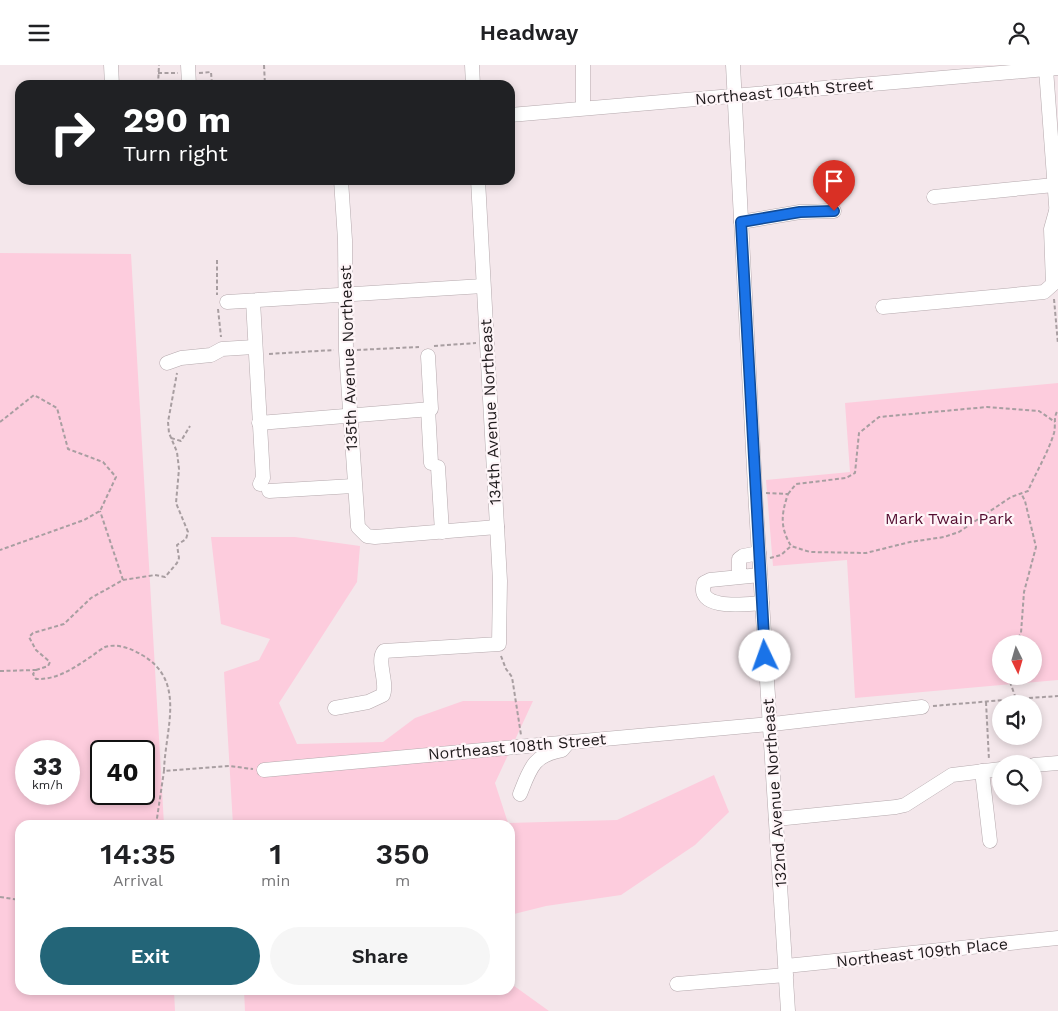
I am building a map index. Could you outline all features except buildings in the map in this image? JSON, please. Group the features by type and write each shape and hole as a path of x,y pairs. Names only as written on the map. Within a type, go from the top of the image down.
{"street":[{"path":"111,65 112,80"},
{"path":"472,65 473,80"},
{"path":"583,108 584,65"},
{"name":"132nd Avenue Northeast","path":"733,65 760,575 788,1011"},
{"path":"1052,69 1055,151 1054,185 1058,233"},
{"name":"Northeast 104th Street","path":"515,115 1052,69"},
{"name":"135th Avenue Northeast","path":"341,185 345,240 344,295 355,519 362,533 375,537 442,532"},
{"name":"134th Avenue Northeast","path":"478,185 497,527 499,643"},
{"path":"934,197 1054,185"},
{"path":"741,222 800,212 834,211"},
{"path":"883,307 1044,292 1053,283 1050,229 1056,211"},
{"path":"227,302 483,286"},
{"path":"253,301 254,351 265,487 353,486"},
{"path":"167,363 181,358 211,355 222,349 254,351"},
{"path":"429,350 430,409 434,465 442,532 497,527"},
{"path":"259,423 430,409"},
{"path":"743,576 739,571 739,559 743,555 759,556"},
{"path":"760,575 704,583 702,589 704,595 709,600 720,603 762,603"},
{"path":"335,708 368,702 383,695 382,655 384,651 499,643"},
{"name":"Northeast 108th Street","path":"264,770 522,745 770,724 922,707"},
{"path":"520,794 530,768 538,758 550,752 562,750 566,747 567,741"},
{"path":"1042,764 1058,763"},
{"path":"986,766 990,841"},
{"path":"776,819 905,805 952,775 986,766 992,767"},
{"name":"Northeast 109th Place","path":"677,984 1058,938"}],"path":[{"path":"158,80 159,65"},
{"path":"264,65 266,80"},
{"path":"158,73 188,74 211,72 212,80"},
{"path":"1053,291 1058,344"},
{"path":"353,351 429,350 481,343"},
{"path":"254,351 272,355 336,350"},
{"path":"0,671 36,670 48,666 50,662 36,650 29,637 33,633 64,624 91,599 123,580 154,575 165,577 179,558 177,545 186,539 188,532 178,512 176,503 179,469 168,422 181,358"},
{"path":"0,423 34,395 57,408 68,449 103,462 116,477 100,511 84,520 0,551"},
{"path":"1055,422 1039,411 987,407 879,417 860,433 855,473 846,478 796,483 788,495 780,521 791,546 810,552 866,553 910,542 944,537 959,532 1011,497 1028,491 1048,451 1055,422 1055,414 1058,410"},
{"path":"171,437 181,441 184,439 190,426"},
{"path":"766,493 788,495"},
{"path":"1020,635 1024,592 1036,547 1025,501 1021,493"},
{"path":"100,511 123,580"},
{"path":"759,556 781,555 791,546"},
{"path":"499,643 502,661 512,677 517,697 522,745"},
{"path":"36,670 33,674 36,679 59,676 106,647 130,647 155,662 166,679 170,697 170,721 164,751 164,771 157,820"},
{"path":"0,668 6,671"},
{"path":"1042,697 1058,696"},
{"path":"922,707 992,701"},
{"path":"986,702 986,766"},
{"path":"164,771 229,766 264,770"},
{"path":"0,897 15,899"}],"green space":[{"path":"0,253 131,254 164,820 15,820 15,995 174,995 175,1011 0,1011"},
{"name":"Mark Twain Park","path":"1058,383 1058,680 1042,681 1042,635 992,635 992,685 1002,685 855,698 847,560 773,566 766,480 850,472 845,403"},
{"path":"211,537 295,537 360,546 357,582 279,703 297,744 383,742 415,718 463,701 533,701 495,783 507,820 233,820 224,672 259,660 270,639 221,624"},
{"path":"714,775 729,812 695,845 621,895 546,906 515,914 515,823 617,820"},
{"path":"515,987 549,1011 245,1011 244,995 515,995"}],"route":[{"path":"765,656 741,222 800,212 834,211"}]}
